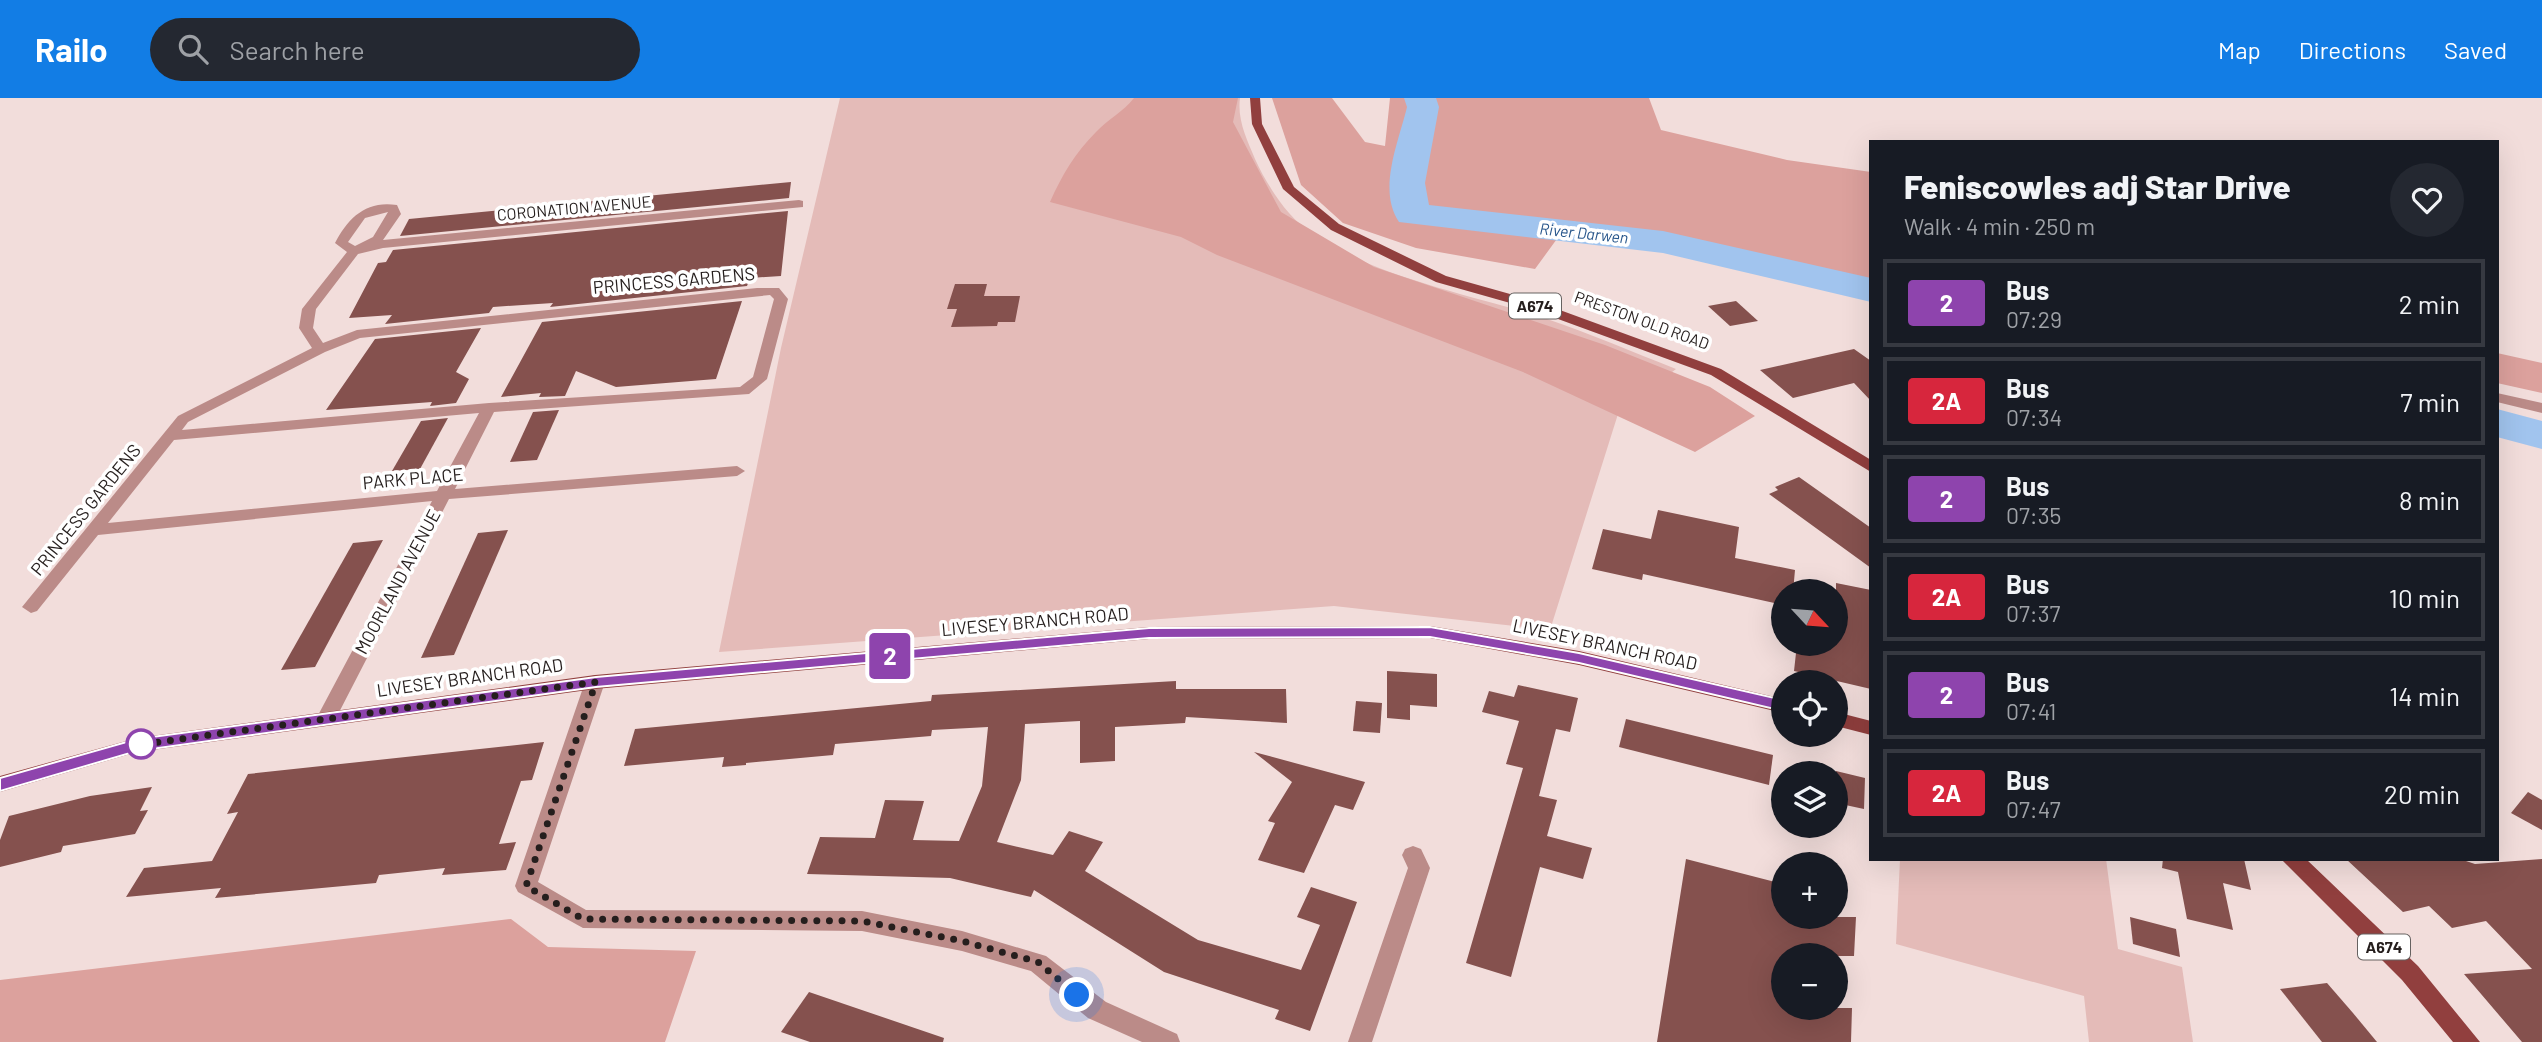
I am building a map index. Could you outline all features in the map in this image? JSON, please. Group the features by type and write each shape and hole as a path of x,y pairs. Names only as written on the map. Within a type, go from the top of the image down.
{"main road":[{"name":"PRESTON OLD ROAD","path":"1255,98 1257,124 1289,189 1335,227 1441,279 1533,305 1716,372 1869,466"},
{"name":"LIVESEY BRANCH ROAD","path":"0,784 137,745 596,682 1149,633 1430,632 1579,658 1771,702"},
{"path":"1848,722 1869,727"},
{"name":"A674","path":"2294,861 2410,973 2468,1042"}],"street":[{"name":"CORONATION AVENUE","path":"320,349 306,328 309,309 354,251 383,244 799,204"},
{"name":"PRINCESS GARDENS","path":"32,607 183,419 320,349 357,334 508,316 757,292 774,291 781,299 760,379 744,391 489,408 170,436"},
{"path":"2499,397 2542,408"},
{"name":"MOORLAND AVENUE","path":"326,719 489,408"},
{"name":"PARK PLACE","path":"94,530 444,495 737,471"},
{"path":"596,682 526,886 583,919 862,921 962,941 1038,962 1097,1010 1168,1042"},
{"path":"1360,1042 1419,869 1413,855"}],"shaded area":[{"path":"840,98 1240,98 1243,130 1262,173 1284,207 1311,233 1340,251 1374,266 1547,319 1676,369 1618,414 1550,630 1334,606 719,652 781,348"},
{"path":"1134,98 1238,98 1233,122 1281,212 1374,267 1605,345 1710,387 1755,416 1695,452 1523,372 1217,255 1181,237 1050,202 1075,156 1101,127"},
{"path":"1272,98 1332,98 1365,142 1385,146 1390,98 1649,98 1661,130 1787,160 1869,172 1869,281 1712,243 1570,221 1535,269 1416,248 1343,223 1301,185"},
{"path":"2499,353 2542,363 2542,393 2499,383"},
{"path":"1900,861 2106,861 2118,949 2182,967 2193,1042 2089,1042 2084,996 1896,944"},
{"path":"511,919 548,947 696,951 665,1042 0,1042 0,980"}],"building":[{"path":"791,182 789,198 400,236 409,219"},
{"path":"788,211 781,276 750,278 747,286 550,307 553,303 493,307 489,313 385,324 392,315 349,318 378,263 386,262 393,250"},
{"path":"955,284 987,284 984,296 1020,296 1015,322 998,322 997,326 951,327 957,309 947,309"},
{"path":"742,301 716,379 616,387 576,371 565,396 539,397 541,393 501,397 542,322"},
{"path":"1736,301 1758,321 1730,326 1708,306"},
{"path":"481,328 456,372 469,379 456,403 430,406 432,402 326,410 375,339"},
{"path":"1854,349 1869,360 1869,399 1854,383 1793,398 1760,370"},
{"path":"559,410 537,460 510,462 533,412"},
{"path":"448,418 420,469 392,471 421,421"},
{"path":"1799,477 1869,527 1869,567 1769,494 1778,490 1775,487"},
{"path":"1658,510 1739,527 1735,558 1795,570 1794,579 1771,579 1771,602 1643,574 1642,580 1592,569 1603,529 1651,539"},
{"path":"508,530 454,655 421,658 478,533"},
{"path":"383,540 315,667 281,670 353,543"},
{"path":"1848,585 1869,590 1869,689 1848,684 1848,670 1794,670 1796,656 1848,656"},
{"path":"1387,671 1437,674 1437,707 1410,705 1410,720 1387,718"},
{"path":"1176,681 1176,689 1286,689 1287,723 1186,717 1185,723 1115,727 1115,761 1080,763 1080,721 1025,724 1021,780 997,842 1053,855 1069,831 1103,842 1085,871 1198,940 1301,970 1320,925 1297,917 1311,887 1357,902 1310,1031 1275,1019 1279,1010 1164,972 1034,890 1031,897 950,878 807,874 820,837 875,838 885,800 924,801 913,840 959,841 982,786 988,727 932,730 931,736 835,744 833,755 746,765 722,767 724,757 624,766 635,729 931,701 932,695"},
{"path":"1518,685 1578,698 1570,732 1556,729 1539,796 1557,800 1547,836 1592,848 1583,879 1540,867 1511,977 1466,963 1523,768 1506,764 1519,721 1482,712 1489,691 1514,697"},
{"path":"1356,701 1382,703 1380,733 1353,731"},
{"path":"1626,719 1773,755 1769,785 1619,747"},
{"path":"544,742 532,780 521,781 499,844 516,842 506,870 442,875 445,868 379,875 376,883 215,898 221,888 126,897 144,868 212,861 238,812 227,814 248,774"},
{"path":"1254,752 1365,782 1353,810 1335,805 1304,873 1258,860 1275,823 1268,821 1292,782"},
{"path":"1848,774 1865,778 1864,809 1848,806"},
{"path":"152,787 140,811 148,810 135,834 63,846 61,852 0,867 0,840 9,816 90,796"},
{"path":"2528,792 2542,800 2542,830 2511,813"},
{"path":"1686,859 1771,881 1771,929 1848,929 1848,917 1856,917 1854,956 1848,956 1848,943 1771,943 1771,1020 1848,1020 1848,1008 1852,1008 1851,1042 1657,1042"},
{"path":"2542,859 2542,1042 2522,1042 2464,974 2532,969 2486,921 2452,928 2429,906 2403,912 2348,861 2466,861 2475,864"},
{"path":"2163,861 2244,861 2251,890 2223,883 2233,930 2187,919 2178,872 2162,868"},
{"path":"2130,917 2176,929 2180,957 2133,944"},
{"path":"2327,983 2377,1042 2322,1042 2280,989"},
{"path":"809,992 944,1038 943,1042 810,1042 781,1032"}],"waterway":[{"name":"River Darwen","path":"1420,98 1423,107 1407,183 1412,214 1663,242 1869,290"},
{"name":"River Darwen","path":"2499,424 2542,435"}],"bus line":[{"name":"2","path":"0,784 137,745 596,682 1149,633 1430,632 1579,658 1771,702"}],"route":[{"path":"141,744 137,745 596,682 526,886 583,919 862,921 962,941 1038,962 1077,995"}]}
